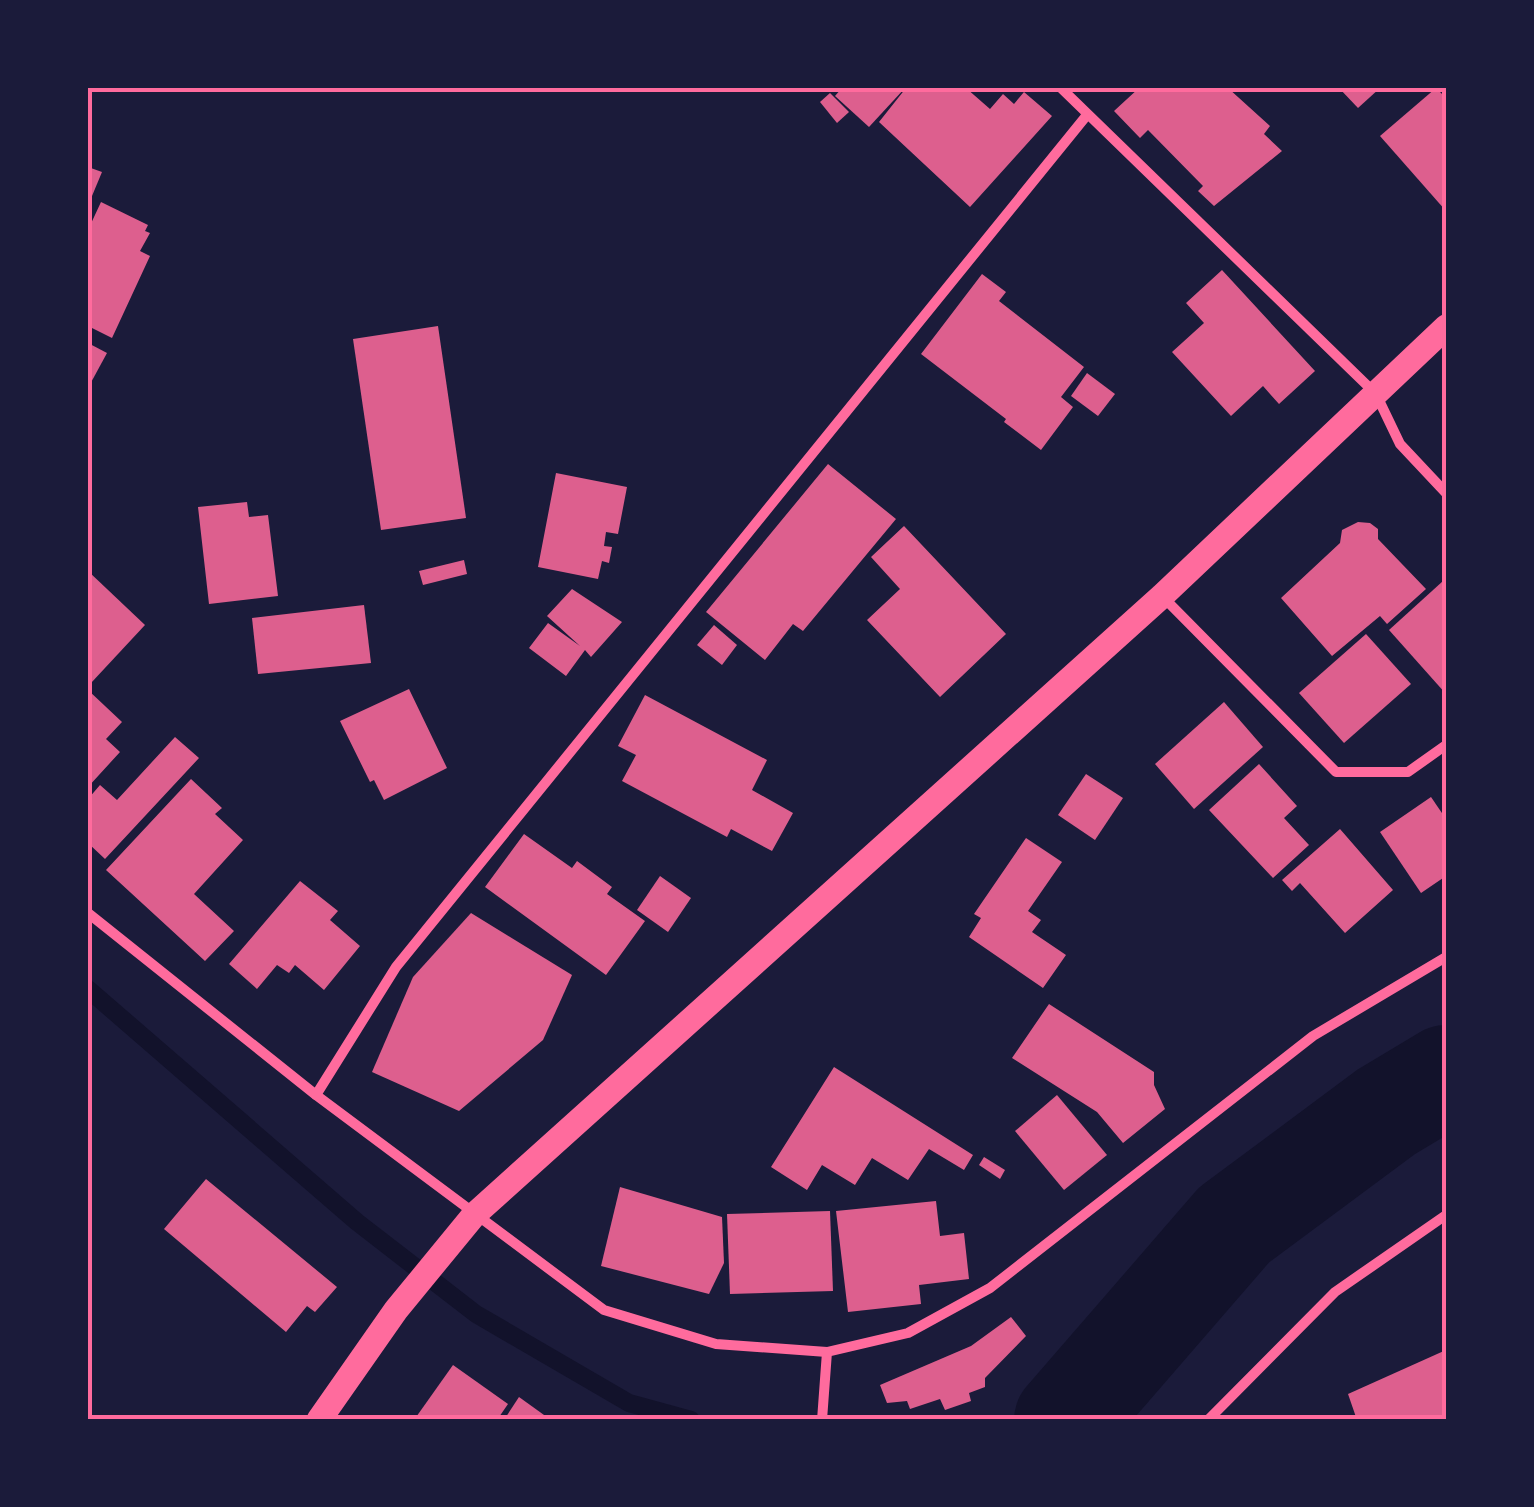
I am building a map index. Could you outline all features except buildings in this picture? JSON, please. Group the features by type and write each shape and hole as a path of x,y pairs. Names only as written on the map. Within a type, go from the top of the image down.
{"main road":[{"path":"318,1420 396,1310 474,1215 1162,596 1446,327"}],"street":[{"path":"1061,88 1376,394 1400,444 1446,493"},
{"path":"316,1095 396,967 1087,115"},
{"path":"1162,596 1336,772 1408,772 1446,745"},
{"path":"88,913 316,1095 604,1310 716,1344 827,1352 908,1333 990,1288 1313,1036 1446,957"},
{"path":"1208,1420 1335,1292 1446,1215"},
{"path":"822,1420 827,1352"}],"waterway":[{"path":"88,989 357,1222 476,1314 629,1403 691,1420"},
{"path":"1065,1420 1234,1225 1386,1112 1446,1076"}]}
